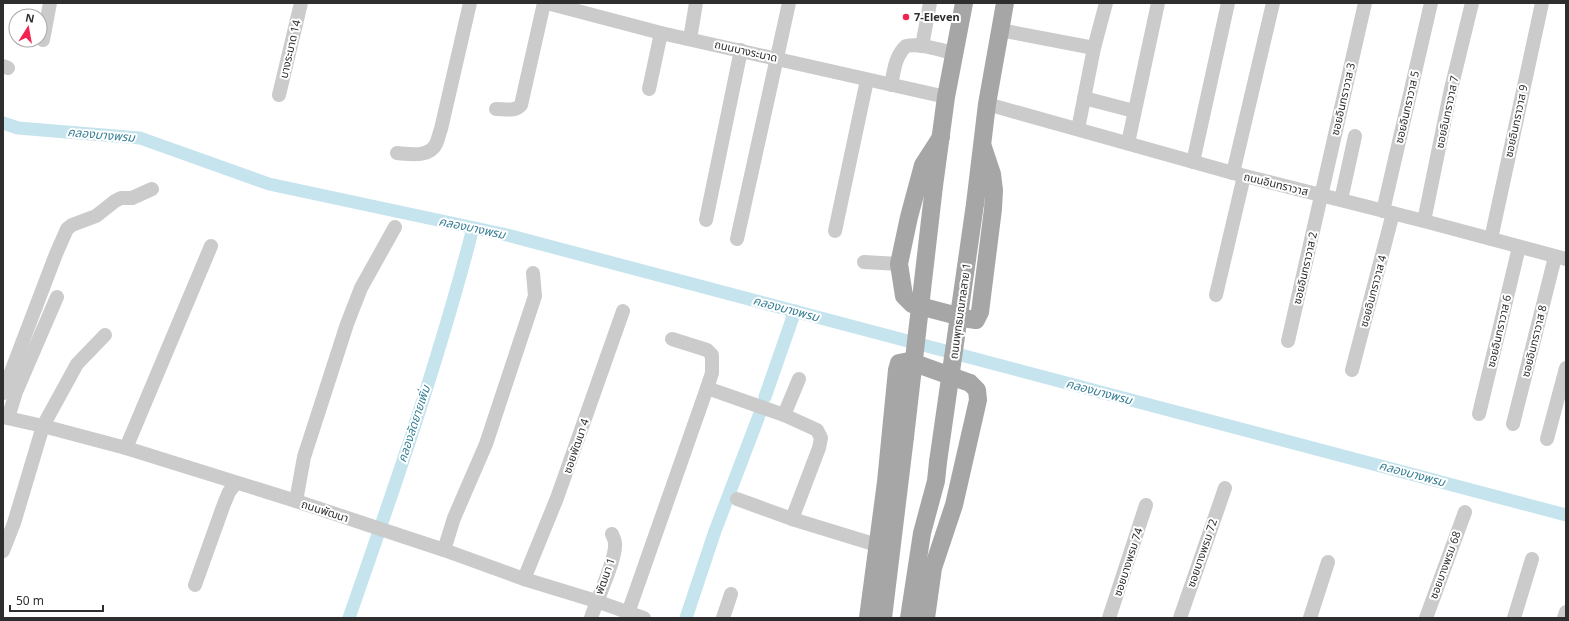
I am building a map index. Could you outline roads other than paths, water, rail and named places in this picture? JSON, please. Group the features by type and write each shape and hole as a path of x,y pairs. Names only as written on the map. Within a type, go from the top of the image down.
{"main road":[{"path":"883,618 934,186 946,97 964,3"},
{"name":"ถนนพุทธมณฑลสาย 1","path":"909,618 922,533 936,481 983,147 987,104 1005,3"},
{"path":"941,136 923,165 916,185 899,264 904,296 912,304 976,320 980,312 994,196 992,174 983,147"},
{"path":"868,618 886,482 897,370 899,363 910,361 970,384 977,390 978,400 954,506 933,568"},
{"path":"926,618 933,568 936,481"},
{"path":"874,567 895,513"},
{"path":"858,618 870,599"}],"street":[{"path":"48,14 50,3"},
{"name":"บางระมาด 14","path":"279,95 301,3"},
{"path":"397,153 412,155 425,153 435,146 441,129 470,3"},
{"path":"496,109 513,110 518,108 521,104 545,3"},
{"name":"ถนนบางระมาด","path":"545,3 662,33 777,58 891,86 946,97"},
{"path":"690,39 696,3"},
{"path":"737,239 789,3"},
{"path":"922,46 930,3"},
{"path":"1078,129 1094,48 1106,3"},
{"path":"1128,143 1158,3"},
{"path":"1193,162 1228,3"},
{"path":"1216,295 1273,3"},
{"name":"ซอยอินทราวาส 3","path":"1322,195 1365,3"},
{"name":"ซอยอินทราวาส 5","path":"1388,212 1432,3"},
{"name":"ซอยอินทราวาส 7","path":"1424,221 1451,89 1472,3"},
{"name":"ซอยอินทราวาส 9","path":"1491,239 1542,3"},
{"path":"1000,30 1094,48"},
{"path":"649,89 662,33"},
{"path":"891,86 896,60 899,53 906,46 922,46 954,53"},
{"path":"706,220 741,50"},
{"path":"835,231 867,80"},
{"path":"1084,98 1134,111"},
{"name":"ถนนอินทราวาส","path":"987,104 1193,162 1424,221 1560,258"},
{"path":"1341,200 1355,136"},
{"path":"3,393 67,229 72,225 96,216 114,201 121,198 132,198 152,189"},
{"name":"ซอยอินทราวาส 2","path":"1288,341 1322,195"},
{"name":"ซอยอินทราวาส 4","path":"1352,370 1388,212"},
{"path":"296,501 304,457 347,324 361,288 395,227"},
{"path":"126,448 211,246"},
{"name":"ซอยอินทราวาส 6","path":"1479,414 1519,247"},
{"name":"ซอยอินทราวาส 8","path":"1513,424 1560,258"},
{"path":"864,262 899,264"},
{"path":"444,550 454,518 486,444 535,296 533,273"},
{"path":"6,418 57,297"},
{"name":"ซอยพัฒนา 4","path":"524,579 557,498 623,312"},
{"path":"3,551 14,523 44,426 77,364 106,335"},
{"path":"628,613 712,373 712,356 707,350 672,340"},
{"path":"1546,440 1566,368"},
{"path":"784,415 799,380"},
{"path":"707,388 784,415 817,430 821,438 819,448 792,519"},
{"name":"ถนนพัฒนา","path":"6,418 44,426 126,448 296,501 444,550 524,579 596,601 644,618"},
{"path":"196,585 224,504 229,492 236,483"},
{"name":"ซอยบางพรม 72","path":"1180,618 1225,488"},
{"path":"737,499 792,519 877,545"},
{"name":"ซอยบางพรม 74","path":"1109,618 1146,506"},
{"name":"ซอยบางพรม 68","path":"1426,618 1465,512"},
{"name":"พัฒนา 1","path":"591,618 596,601 612,562 615,544 612,534"},
{"path":"1514,618 1532,559"},
{"path":"1310,618 1328,562"},
{"path":"723,618 731,594"},
{"path":"1564,618 1566,612"}],"waterway":[{"name":"คลองบางพรม","path":"3,123 18,128 140,138 269,184 503,234 1566,515"},
{"name":"คลองลัดยายเพิ่ม","path":"349,618 431,375 473,228"},
{"path":"765,397 795,311"},
{"path":"686,618 715,531 760,413"}],"place":[{"name":"7-Eleven","path":"906,17"}]}
